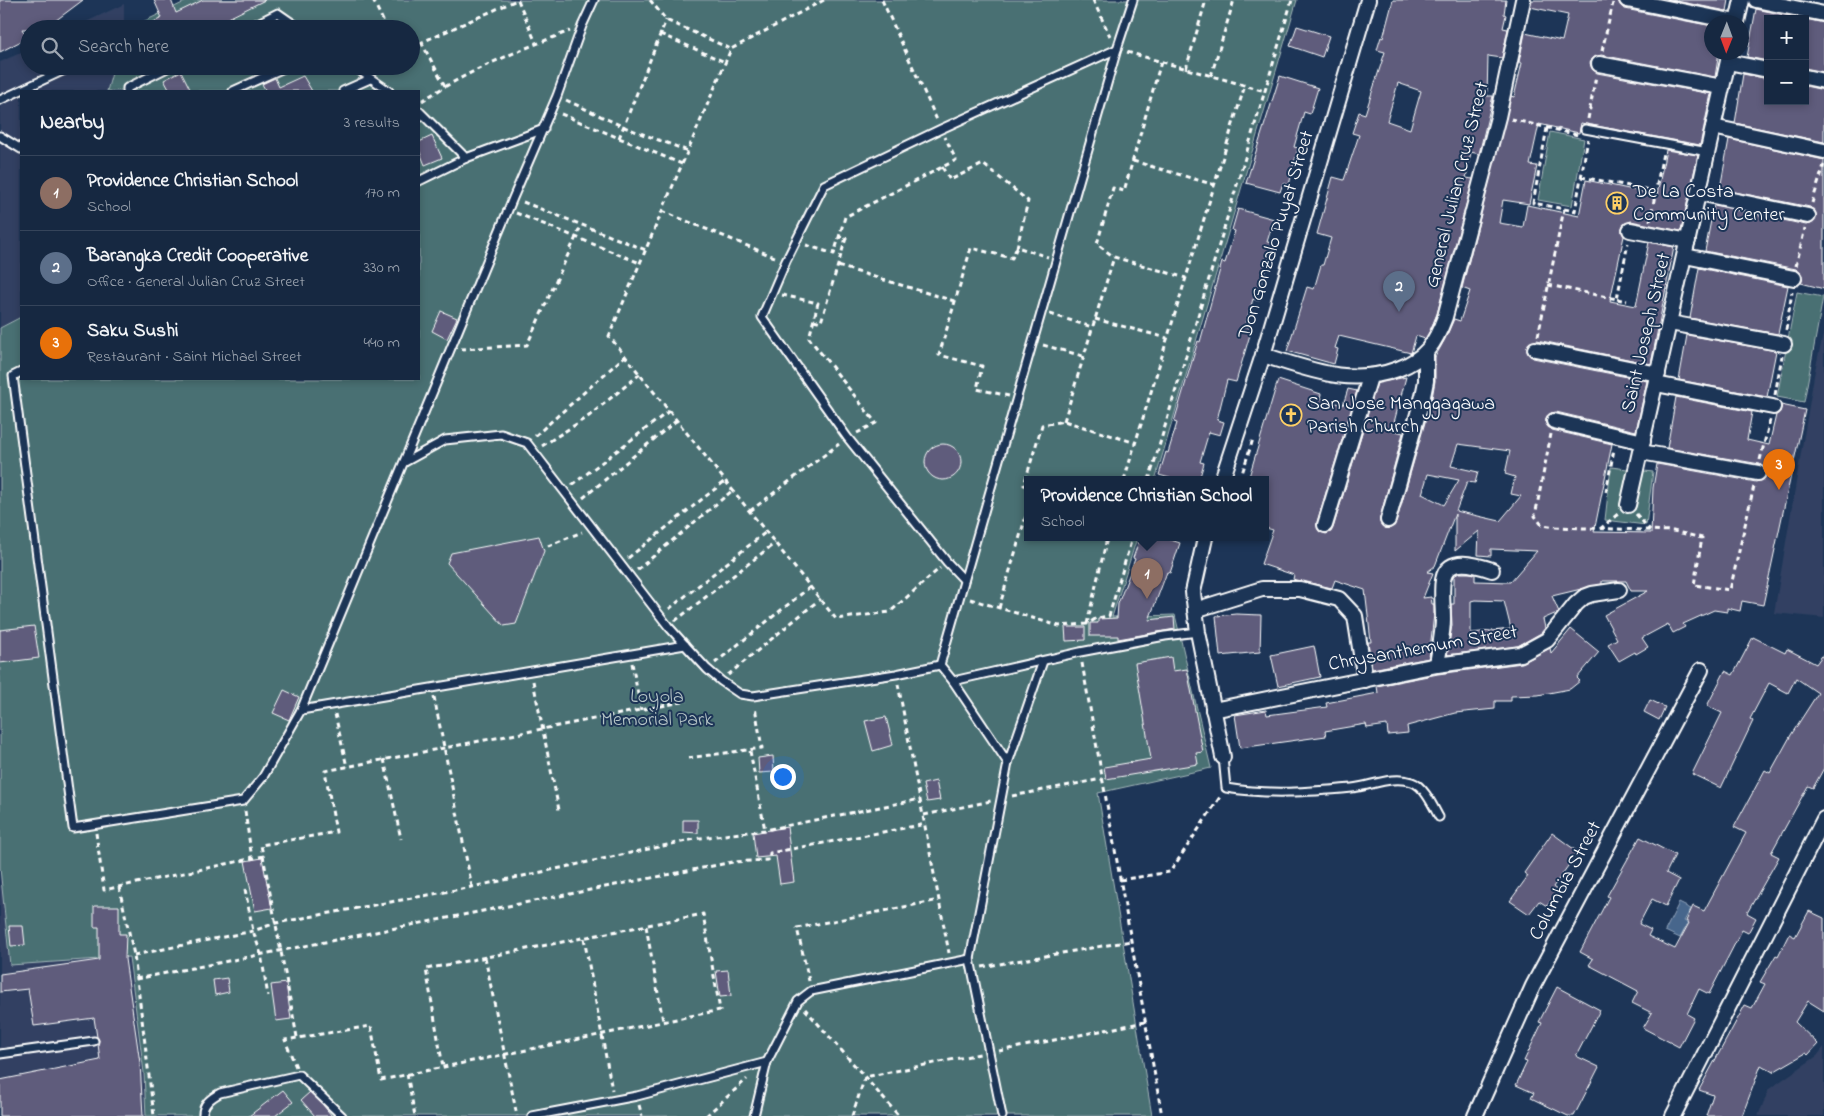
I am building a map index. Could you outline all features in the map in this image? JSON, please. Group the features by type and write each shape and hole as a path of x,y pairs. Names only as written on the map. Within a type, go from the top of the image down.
{"street":[{"name":"Don Gonzalo Puyat Street","path":"1223,476 1263,354 1368,0"},
{"name":"General Julian Cruz Street","path":"1426,354 1434,344 1445,316 1498,116 1523,0"},
{"path":"1627,0 1704,15"},
{"path":"1739,15 1742,0"},
{"path":"1756,0 1824,14"},
{"name":"Saint Joseph Street","path":"1628,505 1729,60"},
{"path":"1736,60 1764,69"},
{"path":"1599,64 1722,87"},
{"path":"1809,78 1824,81"},
{"path":"1713,127 1824,151"},
{"path":"1699,192 1808,216"},
{"path":"1630,230 1688,241"},
{"path":"1684,256 1794,278"},
{"path":"1670,323 1784,344"},
{"path":"1535,349 1773,407"},
{"path":"1263,354 1337,376 1354,378 1370,377 1401,367 1426,354 1424,396 1388,520"},
{"path":"1325,525 1370,377"},
{"path":"1554,421 1642,447 1758,473"},
{"path":"1204,541 1194,592 1195,610 1223,757"},
{"path":"1437,665 1443,622 1443,581 1446,572 1463,563 1492,570"},
{"path":"1195,610 1262,589 1300,590 1338,599 1355,616 1364,680"},
{"name":"Chrysanthemum Street","path":"1213,710 1437,665 1521,654 1547,640 1584,597 1619,590"},
{"name":"Columbia Street","path":"1475,1116 1533,986 1701,670"},
{"path":"1673,1116 1824,819"}],"lane":[{"path":"20,372 13,376 73,828 243,801 263,776 301,710 513,198 544,129 582,26 594,0"},
{"path":"940,665 1016,397 1133,0"},
{"path":"264,20 278,13 288,20"},
{"path":"964,580 947,562 847,438 762,317 786,261 824,185 941,129 1117,49"},
{"path":"21,90 54,75"},
{"path":"127,90 127,88 153,75"},
{"path":"235,90 268,75"},
{"path":"365,75 387,90"},
{"path":"345,90 370,79"},
{"path":"0,100 20,91"},
{"path":"420,112 466,158"},
{"path":"420,181 466,158 544,129"},
{"path":"1587,129 1708,152"},
{"path":"0,136 20,148"},
{"path":"405,462 445,440 501,434 527,443 668,626 707,669 740,694 753,696 896,674 940,665"},
{"path":"953,681 1080,652 1164,636 1198,632"},
{"path":"301,710 685,646"},
{"path":"1002,1116 970,959 1008,763 1043,661"},
{"path":"940,665 953,681 1008,763"},
{"path":"1223,757 1226,788 1278,794 1354,788 1399,779 1413,782 1420,787 1440,817"},
{"path":"754,1116 767,1062 798,1001 812,991 970,959"},
{"path":"0,1054 94,1041"},
{"path":"532,1116 614,1100 767,1062"},
{"path":"203,1116 202,1111 209,1100 220,1093 299,1075 342,1116"}],"path":[{"path":"374,0 383,20"},
{"path":"445,86 421,42 517,0 536,44"},
{"path":"650,0 666,20 731,49"},
{"path":"824,0 731,49 609,336 836,620 890,612 947,562"},
{"path":"796,241 834,254 845,217 956,160 882,0"},
{"path":"1093,0 1117,49 1265,91"},
{"path":"1186,69 1206,0"},
{"path":"1211,76 1234,0"},
{"path":"1150,476 1292,0"},
{"path":"619,138 666,20"},
{"path":"420,102 445,86 536,44 582,26"},
{"path":"660,34 725,62"},
{"path":"1161,62 1124,191 1113,188 1097,244 1114,257 1186,278"},
{"path":"1125,476 1245,85"},
{"path":"557,96 624,127 688,151"},
{"path":"552,109 682,164"},
{"path":"1498,116 1584,136 1587,129"},
{"path":"1547,128 1533,203 1575,212 1587,129"},
{"path":"1648,234 1665,144"},
{"path":"1132,161 1214,185"},
{"path":"942,167 950,180 983,164 1028,201 1012,258 971,248 939,355 982,366 977,389 1016,397"},
{"path":"1581,177 1656,192"},
{"path":"513,198 646,250"},
{"path":"1535,349 1564,209"},
{"path":"509,210 640,263"},
{"path":"662,211 786,261"},
{"path":"450,350 527,345 581,226"},
{"path":"1616,299 1630,230"},
{"path":"814,320 821,322 838,266 846,238 839,237"},
{"path":"1016,247 1056,260"},
{"path":"1064,422 1114,257"},
{"path":"838,266 954,301"},
{"path":"1548,285 1627,301"},
{"path":"750,511 847,438 876,423 809,338 818,303 772,293"},
{"path":"1041,311 1092,327"},
{"path":"1095,319 1168,338"},
{"path":"1032,342 1083,356"},
{"path":"527,443 625,356"},
{"path":"534,452 589,416 640,374"},
{"path":"1554,421 1535,516 1542,525 1673,531 1702,538 1694,585 1730,590 1773,407"},
{"path":"564,491 669,411"},
{"path":"575,505 676,420"},
{"path":"1027,476 1042,426 1064,422 1136,442"},
{"path":"1606,492 1614,446"},
{"path":"620,564 726,481"},
{"path":"630,576 733,490"},
{"path":"1600,528 1628,505 1651,530"},
{"path":"999,608 1024,525"},
{"path":"548,546 593,528"},
{"path":"660,616 766,532"},
{"path":"1087,624 1106,541"},
{"path":"959,596 1059,626 1087,624 1097,618 1109,616 1131,541"},
{"path":"668,626 775,543"},
{"path":"707,669 810,587"},
{"path":"721,681 820,599"},
{"path":"1080,652 1162,1116"},
{"path":"631,655 640,710"},
{"path":"531,672 559,810"},
{"path":"896,674 926,824 950,962"},
{"path":"433,688 472,887"},
{"path":"688,758 762,748 753,696"},
{"path":"297,1038 261,845 336,832 325,771 687,700"},
{"path":"333,705 347,767"},
{"path":"750,751 765,830"},
{"path":"384,759 401,839"},
{"path":"1120,880 1170,872 1226,788"},
{"path":"134,955 252,931 276,924 472,887 700,838 765,830 920,799"},
{"path":"243,801 252,859"},
{"path":"94,824 104,890 264,856"},
{"path":"136,979 732,862 769,860 770,853 926,824"},
{"path":"119,887 134,955 154,1116"},
{"path":"245,888 252,931 261,954 268,996"},
{"path":"812,991 797,928 939,900"},
{"path":"299,1075 285,1040 371,1026 381,1080 720,1010 703,914 426,969 443,1067"},
{"path":"646,926 663,1022"},
{"path":"584,938 614,1100"},
{"path":"971,969 1131,941"},
{"path":"485,957 517,1116"},
{"path":"798,1001 899,1116"},
{"path":"706,1116 767,1062"},
{"path":"407,1074 415,1116"}],"shaded area":[{"path":"124,4 124,20 90,20"},
{"path":"20,53 20,75 111,75 107,90 20,90 20,318 0,328 0,62"},
{"path":"1824,331 1824,618 1774,613 1815,370"},
{"path":"0,868 10,965 129,957 144,1073 146,1116 0,1116"},
{"path":"1679,903 1691,909 1684,921 1688,923 1680,938 1665,931"},
{"path":"1824,1047 1824,1116 1758,1116 1769,1089 1817,1056"}],"green space":[{"name":"Loyola Memorial Park","path":"189,0 1297,0 1156,476 1024,476 1024,541 1136,541 1112,617 1175,615 1211,768 1098,793 1152,1116 146,1116 144,1073 129,957 10,965 0,868 0,328 20,318 20,380 420,380 420,90 107,90 111,75 420,75 420,20 147,20"},
{"path":"1550,132 1584,139 1572,206 1538,200"},
{"path":"1797,292 1823,297 1804,402 1777,397"},
{"path":"1611,467 1653,472 1646,525 1605,520"}],"building":[{"path":"0,0 83,0 56,20 20,20 20,42 0,52"},
{"path":"154,0 171,0 176,13 203,0 265,0 224,20 158,20 162,18"},
{"path":"1393,0 1506,0 1504,14 1506,15 1503,28 1508,29 1502,58 1488,56 1487,96 1493,96 1479,154 1471,152 1466,178 1473,179 1437,314 1430,331 1425,339 1416,336 1411,353 1339,336 1335,348 1338,349 1334,364 1287,351 1307,287 1314,289 1321,265 1323,265 1331,238 1317,234 1333,177 1344,180 1359,135 1352,133 1359,112 1365,114 1385,52 1377,50 1381,37 1383,38","holes":["1398,83 1421,91 1410,129 1387,121"]},
{"path":"1532,0 1618,0 1625,9 1704,24 1704,60 1718,60 1715,77 1601,55 1593,58 1590,63 1593,70 1597,73 1711,94 1700,145 1581,123 1579,133 1539,124 1530,165 1537,166 1529,204 1503,200 1499,223 1523,227 1527,205 1579,216 1586,180 1657,195 1666,150 1698,155 1681,231 1631,221 1624,224 1622,228 1624,236 1610,301 1636,306 1649,242 1674,247 1651,364 1537,340 1529,343 1527,351 1533,358 1647,381 1636,431 1556,412 1551,413 1546,419 1546,424 1552,430 1612,444 1594,532 1651,533 1653,488 1657,464 1756,482 1765,478 1766,470 1760,464 1667,448 1676,397 1752,412 1747,440 1769,445 1776,415 1780,412 1781,405 1805,410 1763,605 1742,601 1740,611 1727,608 1727,612 1714,610 1683,624 1685,627 1673,633 1668,624 1642,638 1648,647 1619,661 1608,644 1617,639 1604,615 1648,591 1631,591 1626,581 1602,581 1602,584 1552,596 1559,612 1543,619 1545,628 1541,633 1518,646 1447,655 1452,625 1451,604 1454,604 1454,576 1459,573 1470,573 1475,574 1475,581 1510,582 1537,551 1491,549 1491,556 1478,555 1479,531 1455,551 1455,514 1435,566 1427,572 1433,573 1423,598 1431,597 1432,604 1434,604 1429,658 1372,669 1368,642 1371,642 1365,590 1335,580 1332,588 1296,580 1293,579 1294,575 1261,564 1273,530 1269,529 1269,476 1249,476 1278,380 1321,394 1320,398 1343,405 1348,389 1357,391 1317,522 1319,531 1326,534 1331,532 1333,528 1377,383 1406,377 1392,430 1403,433 1380,518 1380,523 1385,528 1391,528 1396,523 1432,398 1435,381 1435,357 1454,319 1460,321 1470,291 1462,288 1511,96 1514,97 1522,63 1519,62 1525,33 1562,41 1568,15 1530,7","holes":["1458,444 1510,451 1505,474 1515,477 1511,494 1521,496 1500,521 1456,511 1467,482 1475,483 1478,472 1451,466","1428,474 1459,480 1444,505 1422,494","1471,601 1504,601 1511,629 1471,633"]},
{"path":"1671,0 1729,0 1727,11"},
{"path":"1756,9 1785,15 1764,15 1764,60 1749,57 1749,46"},
{"path":"1809,20 1824,23 1824,72 1809,69"},
{"path":"1297,26 1329,36 1322,57 1290,46"},
{"path":"1743,74 1764,78 1764,105 1809,105 1809,87 1824,90 1824,142 1735,123"},
{"path":"173,75 183,75 190,90 169,90 164,80"},
{"path":"303,76 311,90 265,90 262,84 275,78 279,87"},
{"path":"1280,76 1318,88 1310,114 1304,112 1294,147 1298,148 1289,185 1283,183 1280,192 1246,183"},
{"path":"432,136 442,158 425,165 420,152 420,142"},
{"path":"1729,139 1824,160 1824,289 1801,283 1802,275 1796,269 1705,251 1714,205 1806,225 1811,224 1816,218 1816,213 1810,207 1720,189"},
{"path":"1238,209 1274,219 1267,242 1273,243 1260,288 1263,289 1259,301 1253,299 1245,326 1252,328 1236,382 1227,380 1217,420 1224,422 1220,435 1209,432 1200,462 1204,463 1200,476 1159,475 1177,423 1174,422 1198,341 1200,342 1222,262 1225,263 1235,231 1232,230"},
{"path":"1699,268 1788,286 1778,334 1690,318"},
{"path":"441,311 457,318 447,339 432,331"},
{"path":"1687,335 1776,351 1767,397 1679,380"},
{"path":"943,444 950,445 956,449 960,455 960,469 956,475 950,479 943,480 936,479 930,475 926,469 925,462 926,455 930,449 936,445"},
{"path":"539,536 544,551 516,624 504,626 447,563 451,553"},
{"path":"1139,541 1174,541 1180,543 1170,573 1167,572 1149,620 1174,617 1175,629 1118,639 1118,636 1090,636 1090,623 1098,623 1098,619 1117,618 1118,604 1135,559 1133,558"},
{"path":"1236,614 1261,615 1260,652 1220,656 1216,616"},
{"path":"34,626 39,658 0,663 0,630"},
{"path":"1065,627 1085,627 1085,640 1066,641"},
{"path":"1571,629 1599,652 1577,678 1580,681 1570,689 1538,695 1511,696 1511,701 1495,701 1495,709 1455,713 1407,726 1408,733 1388,735 1387,725 1367,728 1366,724 1325,731 1326,736 1240,748 1235,715 1266,710 1267,715 1327,707 1326,703 1378,693 1377,686 1438,674 1522,663 1550,648 1551,653"},
{"path":"1753,637 1785,653 1787,649 1816,664 1824,653 1824,768 1813,788 1808,786 1771,853 1779,857 1747,913 1756,918 1748,933 1742,930 1709,994 1699,989 1687,1014 1694,1018 1679,1047 1643,1028 1652,1013 1632,1003 1638,991 1589,965 1593,959 1580,952 1609,897 1607,896 1640,837 1675,855 1666,873 1679,880 1666,906 1652,899 1639,924 1651,930 1648,936 1675,949 1689,923 1686,921 1693,906 1704,911 1746,833 1734,827 1765,770 1770,773 1791,735 1818,693 1796,678 1788,693 1769,683 1750,719 1753,721 1721,788 1692,774 1722,713 1707,706 1725,671 1733,675"},
{"path":"1314,646 1320,677 1278,686 1271,655"},
{"path":"1171,657 1173,671 1187,669 1203,752 1196,753 1198,764 1106,779 1104,767 1151,759 1135,663"},
{"path":"284,690 299,697 289,720 273,713"},
{"path":"1650,700 1665,707 1659,720 1644,712"},
{"path":"886,717 893,745 873,751 865,721"},
{"path":"773,756 774,772 759,773 758,758"},
{"path":"936,781 940,800 927,802 923,784"},
{"path":"683,820 698,820 698,833 683,832"},
{"path":"787,827 794,882 780,884 776,856 756,858 753,833"},
{"path":"1552,833 1578,852 1553,887 1558,891 1547,906 1539,901 1529,914 1510,901 1528,876 1524,873"},
{"path":"262,858 272,908 255,911 245,861"},
{"path":"94,906 119,906 119,934 126,934 125,959 140,1063 143,1116 0,1116 0,1080 100,1060 99,1040 94,1018 34,1026 28,989 0,992 0,974 99,960 99,927 94,927"},
{"path":"1809,911 1824,918 1824,1011 1808,1001 1795,1022 1818,1044 1808,1055 1806,1053 1773,1072 1761,1065 1742,1116 1706,1116 1713,1095 1699,1090 1745,1005 1752,1008 1765,984 1760,982 1776,955 1778,956 1789,934 1795,937"},
{"path":"9,926 23,926 25,945 11,946"},
{"path":"728,970 731,996 720,997 716,971"},
{"path":"227,978 229,992 215,995 213,980"},
{"path":"286,983 291,1019 276,1021 271,985"},
{"path":"1557,987 1600,1010 1576,1056 1599,1067 1574,1116 1568,1116 1531,1098 1534,1093 1516,1085 1527,1062 1524,1061 1542,1023 1539,1022"},
{"path":"283,1090 293,1102 275,1116 249,1116"},
{"path":"310,1092 332,1116 315,1116 301,1100"}],"place":[{"name":"De La Costa Community Center","path":"1617,203"},
{"name":"Barangka Credit Cooperative","path":"1399,312"},
{"name":"San Jose Manggagawa Parish Church","path":"1291,415"},
{"name":"Saku Sushi","path":"1779,490"},
{"name":"Providence Christian School","path":"1147,599"}]}
